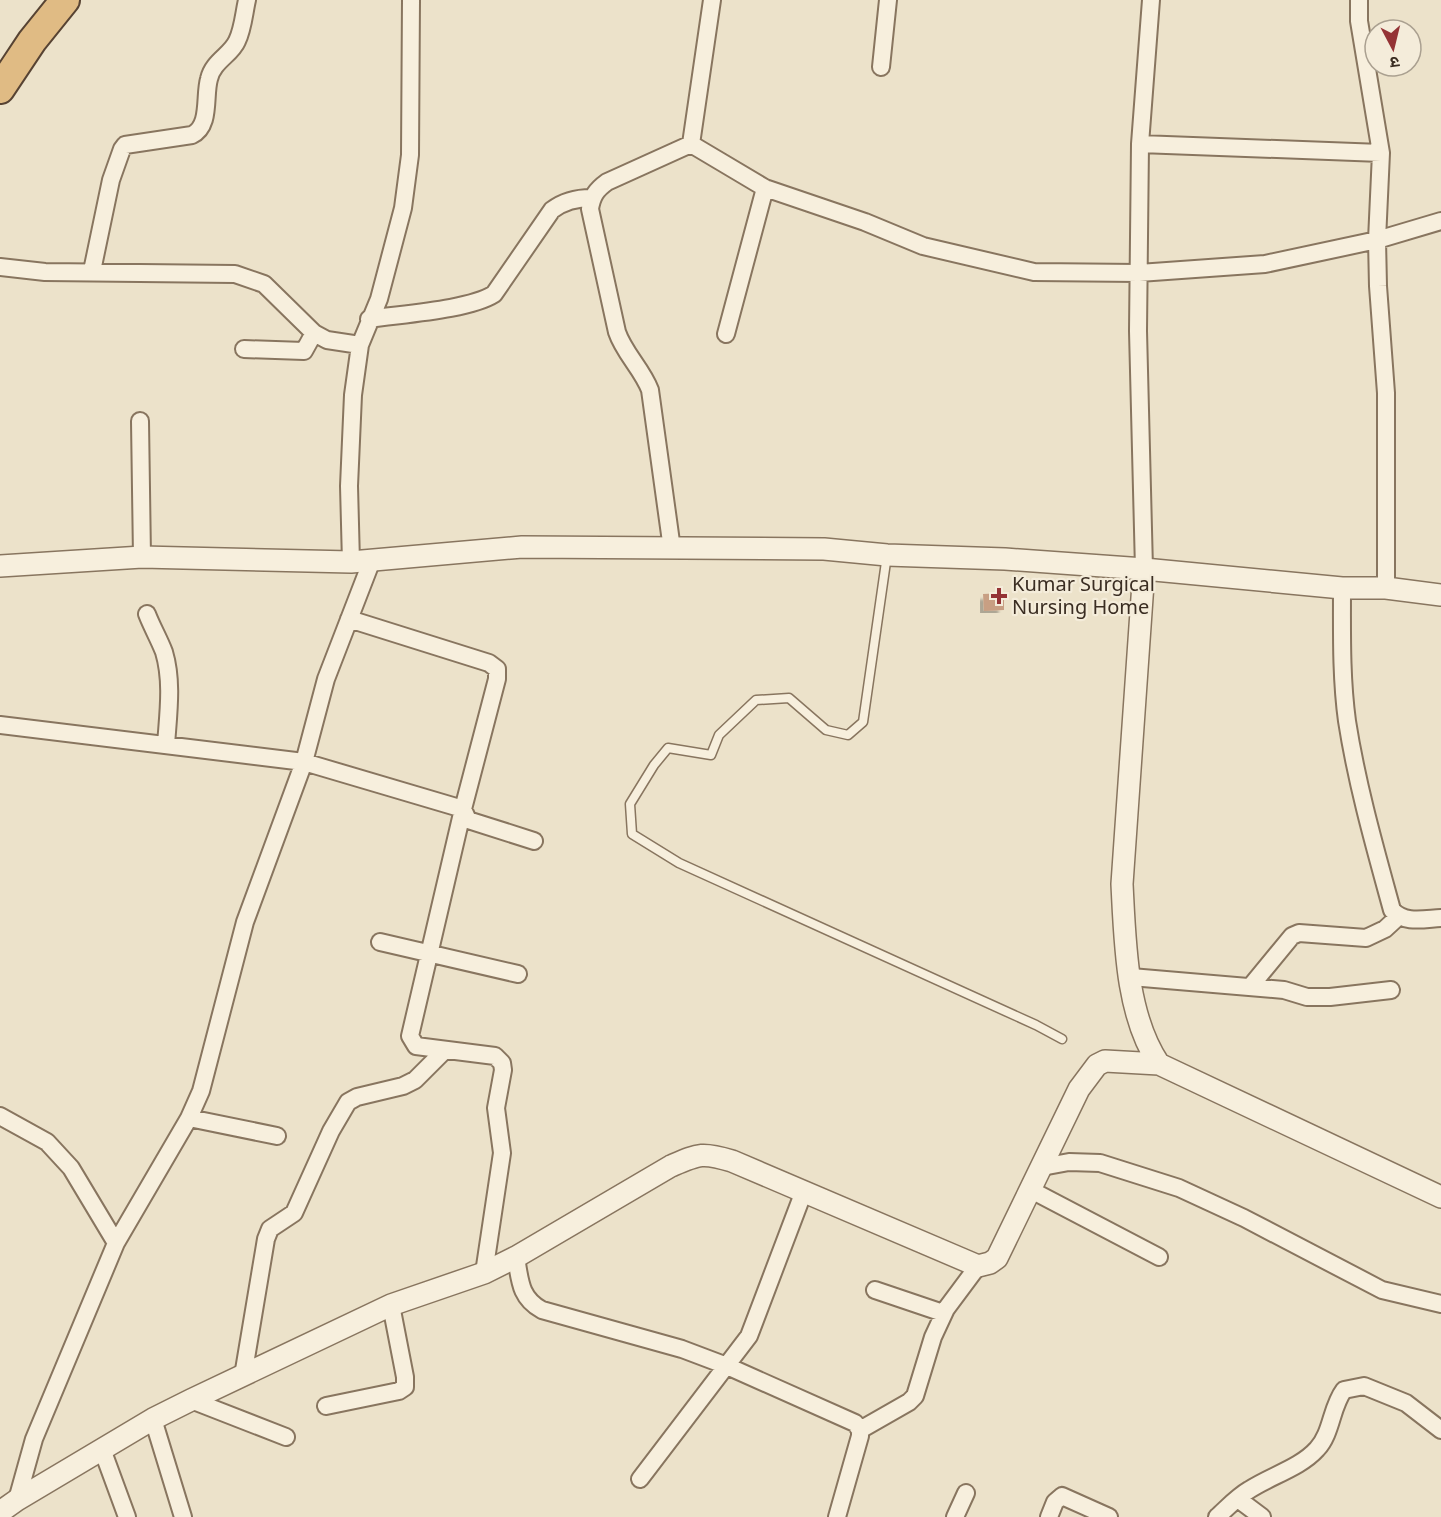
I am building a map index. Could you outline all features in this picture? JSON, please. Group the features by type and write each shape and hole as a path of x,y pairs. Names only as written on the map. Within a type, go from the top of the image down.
{"highway":[{"path":"0,89 32,41 65,0"}],"street":[{"path":"93,271 111,180 122,149 125,145 199,132 204,120 209,77 218,61 237,43 248,0"},
{"path":"351,562 349,486 353,395 360,345 379,299 403,208 410,155 411,0"},
{"path":"692,144 712,0"},
{"path":"880,67 888,0"},
{"path":"1151,0 1140,144 1138,331 1144,569 1122,884 1124,923 1135,1013 1147,1046 1159,1064"},
{"path":"1359,0 1359,21 1381,153 1377,240 1386,393 1386,588"},
{"path":"692,144 765,188 865,222 923,246 1034,272 1139,273 1264,264 1377,240 1441,221"},
{"path":"672,549 650,390 644,376 621,343 617,332 590,209 591,198 597,189 607,182 692,144"},
{"path":"1140,144 1381,153"},
{"path":"726,334 765,188"},
{"path":"369,320 486,299 494,294 552,210 578,198 591,198"},
{"path":"0,267 45,272 235,273 264,284 314,333 327,340 360,345"},
{"path":"244,349 304,351 314,333"},
{"path":"140,421 142,557"},
{"path":"0,566 142,557 351,562 522,547 824,549 887,555 1005,559 1144,569 1342,588 1386,588 1441,595"},
{"path":"8,1506 33,1439 116,1243 189,1118 201,1091 245,922 304,762 326,679 372,560"},
{"path":"1342,588 1342,675 1347,722 1371,833 1392,910 1398,917 1408,920 1441,918"},
{"path":"147,614 164,653 168,671 166,745"},
{"path":"350,619 489,663 497,669 497,679 463,809 410,1036 416,1046 495,1056 502,1063 503,1070 496,1108 502,1153 484,1273"},
{"path":"0,725 304,762 463,809 468,820 534,841"},
{"path":"1250,987 1292,936 1299,933 1366,938 1385,929 1398,917"},
{"path":"380,942 518,974"},
{"path":"1131,977 1284,990 1307,997 1330,997 1391,990"},
{"path":"243,1376 266,1239 270,1229 294,1213 330,1131 348,1102 357,1097 403,1086 415,1080 444,1050"},
{"path":"8,1506 153,1419 391,1305 484,1273 516,1257 671,1166 698,1155 715,1155 732,1161 978,1266 990,1263 997,1258 1079,1089 1097,1065 1098,1057 1159,1064 1441,1197"},
{"path":"0,1116 47,1142 71,1168 116,1243"},
{"path":"189,1118 277,1136"},
{"path":"1042,1167 1069,1162 1100,1163 1179,1188 1244,1218 1382,1290 1441,1304"},
{"path":"1031,1190 1159,1257"},
{"path":"640,1479 749,1336 804,1191"},
{"path":"516,1257 525,1297 542,1310 681,1349 727,1366 855,1423 860,1430 860,1436 837,1517"},
{"path":"860,1430 909,1402 915,1396 933,1337 944,1313 978,1266"},
{"path":"875,1290 944,1313"},
{"path":"326,1406 399,1391 405,1387 391,1305"},
{"path":"1217,1517 1247,1491 1309,1457 1319,1448 1326,1436 1339,1396 1344,1390 1364,1386 1406,1403 1441,1430"},
{"path":"191,1400 286,1437"},
{"path":"153,1419 183,1517"},
{"path":"102,1449 127,1517"},
{"path":"955,1517 966,1493"},
{"path":"1049,1517 1055,1502 1062,1496 1109,1517"},
{"path":"1238,1498 1262,1517"}],"lane":[{"path":"887,555 863,722 848,735 826,730 789,698 756,700 718,735 711,755 668,748 654,765 630,804 632,834 680,862 1062,1039"}],"building":[{"path":"1004,593 1004,610 984,611 983,594"}],"place":[{"name":"Kumar Surgical Nursing Home","path":"999,596"}]}
